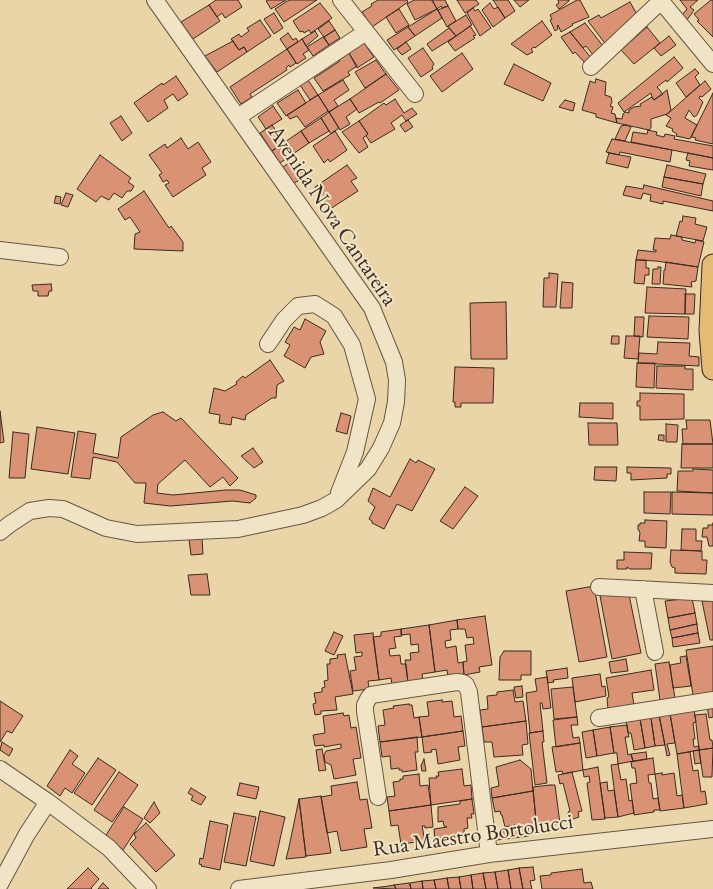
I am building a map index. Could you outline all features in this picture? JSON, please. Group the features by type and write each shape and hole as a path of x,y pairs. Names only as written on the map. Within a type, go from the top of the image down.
{"main road":[{"path":"713,265 710,331 713,370"}],"street":[{"name":"Avenida Nova Cantareira","path":"0,532 30,511 49,508 63,509 106,528 137,534 238,529 286,520 322,508 336,500 368,469 381,448 392,423 396,402 397,380 394,362 372,308 155,0"},
{"path":"341,0 415,94"},
{"path":"591,67 660,1 713,64"},
{"path":"238,117 366,32"},
{"path":"0,250 60,257"},
{"path":"268,344 284,320 298,306 315,304 334,316 352,345 367,399 355,452 336,500"},
{"path":"599,587 713,592"},
{"path":"643,589 655,652"},
{"path":"378,797 364,711 368,699 371,696 457,682 463,683 469,692 489,854"},
{"path":"599,718 713,700"},
{"path":"0,769 48,802 108,848 148,889"},
{"path":"0,884 27,834 48,802"},
{"name":"Rua Maestro Bortolucci","path":"240,889 391,870 489,854 713,829"}],"building":[{"path":"216,0 238,0 242,7 225,18 222,13 217,17 209,5"},
{"path":"286,0 271,9 266,1"},
{"path":"289,0 317,0 284,22 275,9"},
{"path":"378,0 407,0 408,2 372,27 362,12"},
{"path":"414,0 432,0 437,9 415,20 407,4"},
{"path":"432,0 445,0 448,6 442,8 441,6 437,9"},
{"path":"457,0 476,0 479,4 465,13"},
{"path":"493,0 508,0 515,11 505,18"},
{"path":"514,0 529,0 520,7"},
{"path":"558,0 569,1 559,9 556,5 559,3"},
{"path":"580,0 589,17 572,24 561,32 558,25 558,29 555,31 550,15"},
{"path":"680,0 698,0 690,7 694,10 687,20 682,15 687,9"},
{"path":"713,0 713,37 697,21 699,20 694,14"},
{"path":"630,2 639,18 607,46 588,21 599,15 601,18"},
{"path":"320,3 332,18 311,33 309,30 304,33 303,31 300,32 293,21"},
{"path":"490,3 494,9 498,7 505,18 493,27 482,10"},
{"path":"209,5 220,21 193,39 181,22"},
{"path":"448,6 456,21 447,27 438,10"},
{"path":"473,8 475,11 478,9 491,28 480,36 467,13"},
{"path":"399,9 409,25 396,33 386,17"},
{"path":"437,9 442,18 415,36 408,27"},
{"path":"274,13 283,28 274,34 264,19"},
{"path":"466,15 472,25 456,36 448,26"},
{"path":"260,20 271,36 247,52 244,47 239,50 231,39 239,34 241,37 249,31 247,28"},
{"path":"329,21 335,30 324,37 318,29"},
{"path":"542,21 552,35 531,49 533,52 527,55 511,44"},
{"path":"585,23 603,46 593,55 586,46 583,48 570,32"},
{"path":"470,26 476,35 473,36 475,38 455,51 448,42"},
{"path":"408,27 415,36 394,50 387,40"},
{"path":"647,27 660,43 634,64 621,50"},
{"path":"449,28 456,36 432,51 427,44"},
{"path":"335,30 340,38 329,45 324,37"},
{"path":"315,31 318,36 306,46 302,39"},
{"path":"570,32 592,59 586,64 575,52 573,54 561,37"},
{"path":"288,33 293,40 296,38 298,42 287,49 280,39"},
{"path":"669,36 676,45 661,56 654,48"},
{"path":"323,37 329,45 313,56 307,47"},
{"path":"302,39 309,50 303,54 306,58 297,64 287,49"},
{"path":"233,41 239,50 244,47 247,52 217,72 205,56"},
{"path":"406,42 411,49 402,55 397,49"},
{"path":"364,43 374,57 357,68 349,53"},
{"path":"423,48 434,64 433,69 421,77 408,58"},
{"path":"287,49 296,63 290,67 289,65 286,68 287,70 250,94 252,97 241,104 230,87"},
{"path":"349,53 357,66 348,72 350,75 323,91 314,78"},
{"path":"462,53 473,69 442,92 430,76"},
{"path":"674,57 683,68 667,82 666,80 657,87 663,94 654,100 651,93 624,112 618,103"},
{"path":"376,60 386,74 365,88 355,72"},
{"path":"514,64 551,83 543,101 504,84"},
{"path":"695,69 699,73 695,77 700,85 686,97 676,83"},
{"path":"386,74 399,90 380,103 359,113 350,99"},
{"path":"176,76 188,94 178,101 173,94 164,100 168,108 148,122 134,103 162,83 163,85"},
{"path":"596,79 606,82 605,95 611,97 612,102 610,106 613,107 611,113 615,114 617,123 596,117 596,114 582,110 590,81 595,83"},
{"path":"308,80 318,95 310,100 300,85"},
{"path":"343,80 349,90 334,100 338,106 329,112 318,95"},
{"path":"705,81 711,89 702,97 700,96 699,98 703,102 697,115 694,117 689,110 685,118 697,125 690,139 676,136 677,134 672,131 673,129 666,126 671,118 666,115"},
{"path":"298,90 306,103 286,116 277,103"},
{"path":"667,90 671,110 667,114 651,119 651,128 649,130 617,123 616,118 622,119 625,112 629,113 629,110 641,106 640,104 652,97 654,100"},
{"path":"713,93 713,144 695,140 696,138 691,137"},
{"path":"318,95 328,111 305,127 297,116 290,119 287,115"},
{"path":"350,99 357,109 346,117 350,124 340,130 329,112"},
{"path":"395,99 404,113 412,108 417,114 406,121 402,115 391,123 395,129 371,143 366,136 368,134 359,121 384,103 386,105"},
{"path":"565,100 575,103 573,111 559,107"},
{"path":"273,106 282,119 266,129 258,117"},
{"path":"329,112 339,128 331,134 321,118"},
{"path":"121,116 132,133 122,141 110,123"},
{"path":"321,118 329,131 309,143 301,131"},
{"path":"408,120 413,127 405,132 400,125"},
{"path":"359,121 368,134 363,138 368,147 359,153 342,132"},
{"path":"272,125 282,140 277,143 279,146 272,151 260,133"},
{"path":"621,126 631,127 625,141 615,139"},
{"path":"648,130 657,132 656,135 664,137 665,134 675,136 674,139 713,146 713,158 631,142 633,132 647,134"},
{"path":"301,131 309,143 280,163 272,151"},
{"path":"335,131 347,150 330,162 328,159 324,163 313,146"},
{"path":"181,138 188,149 198,142 211,162 202,168 206,175 173,197 165,185 169,183 167,180 163,182 159,175 162,173 149,155 165,144 167,148"},
{"path":"612,139 672,150 670,162 620,152 619,155 606,152"},
{"path":"609,153 631,157 628,168 606,163"},
{"path":"688,153 713,158 713,170 689,166 690,161 686,160"},
{"path":"100,155 131,178 128,182 134,186 122,198 114,193 109,200 101,196 96,202 77,189"},
{"path":"296,158 307,176 294,183 283,167"},
{"path":"347,165 357,178 351,181 358,191 330,209 315,187"},
{"path":"667,165 706,174 703,184 664,177"},
{"path":"664,177 703,184 701,196 662,187"},
{"path":"644,185 713,201 713,211 663,201 663,204 650,201 651,195 643,193 641,199 623,195 626,186 643,189"},
{"path":"144,191 169,228 171,226 183,242 183,251 134,249 135,234 140,232 130,217 125,220 118,209"},
{"path":"66,193 73,195 68,207 61,205"},
{"path":"56,196 61,197 60,204 54,203"},
{"path":"683,216 696,218 695,224 707,227 703,241 676,236"},
{"path":"671,235 682,237 682,240 695,243 696,240 704,242 698,267 636,260 638,250 656,252 656,250 653,250 655,238 670,239"},
{"path":"636,260 646,260 646,268 649,268 649,275 645,275 644,284 634,283"},
{"path":"666,262 698,267 696,281 691,282 692,287 663,284"},
{"path":"658,267 661,267 660,284 652,284 653,269 658,269"},
{"path":"549,273 558,274 556,307 543,307 544,278 549,278"},
{"path":"562,282 573,283 572,308 560,308"},
{"path":"51,284 52,291 49,291 48,296 38,296 38,291 33,291 32,285"},
{"path":"647,287 686,289 685,314 645,313"},
{"path":"685,294 695,294 694,314 685,314"},
{"path":"506,302 507,359 471,359 470,303"},
{"path":"649,316 689,317 688,339 647,337"},
{"path":"635,317 644,317 643,337 634,336"},
{"path":"305,319 326,331 320,342 324,354 311,357 305,368 284,356 290,345 285,342 294,327 300,330"},
{"path":"612,336 619,336 619,344 611,344"},
{"path":"626,336 640,336 638,359 624,358"},
{"path":"658,342 690,343 689,356 699,357 699,366 638,363 639,353 657,354"},
{"path":"270,360 284,381 277,385 276,398 272,398 246,415 245,420 232,417 231,425 219,423 220,415 209,413 214,388 225,391 237,384 236,382 243,376 245,378"},
{"path":"637,363 655,363 654,388 636,387"},
{"path":"657,366 685,366 685,369 693,369 693,390 656,388"},
{"path":"455,367 494,368 493,403 461,403 461,407 455,407 455,402 453,402"},
{"path":"640,393 684,394 684,419 640,420 640,406 637,406 637,401 640,401"},
{"path":"580,403 613,403 613,419 579,417"},
{"path":"0,411 4,442 0,443"},
{"path":"163,412 176,421 181,418 238,478 230,486 223,477 210,487 185,460 158,484 157,493 173,495 240,490 256,495 256,498 250,503 233,501 170,506 144,503 146,483 135,483 117,462 93,457 90,479 71,477 78,431 96,434 93,453 118,458 121,437 153,415"},
{"path":"341,413 351,416 347,434 336,431"},
{"path":"686,420 710,420 713,444 683,444 682,429 687,429"},
{"path":"588,423 617,423 618,445 589,445"},
{"path":"666,424 678,425 677,442 666,442"},
{"path":"37,427 75,433 68,474 31,469"},
{"path":"13,432 29,434 25,478 9,478"},
{"path":"659,435 664,435 664,441 658,440"},
{"path":"682,444 713,444 713,468 681,468"},
{"path":"253,448 263,462 254,468 241,456"},
{"path":"410,459 416,463 418,460 435,469 412,511 397,504 384,529 372,523 369,519 375,507 368,501 373,488 390,497"},
{"path":"595,467 617,467 616,481 594,480"},
{"path":"627,467 671,468 671,474 667,474 667,478 631,480 631,473 627,473"},
{"path":"693,469 713,470 713,493 677,491 678,471 693,471"},
{"path":"465,487 478,496 453,529 440,521"},
{"path":"644,492 671,492 670,514 644,513"},
{"path":"672,492 713,493 713,515 672,514"},
{"path":"645,520 667,521 666,548 645,547 645,541 639,541 638,525 645,523"},
{"path":"713,525 713,546 709,546 707,537 702,537 703,528"},
{"path":"682,529 696,529 696,541 702,541 701,551 681,550"},
{"path":"202,538 203,554 191,555 189,539"},
{"path":"671,550 702,551 702,560 707,560 706,574 675,573 675,568 672,567 670,562"},
{"path":"624,552 652,553 651,569 630,569 627,567 627,569 617,569 617,560 624,560"},
{"path":"207,574 210,595 191,595 188,575"},
{"path":"594,586 607,657 579,662 566,591"},
{"path":"628,590 641,653 612,659 600,596"},
{"path":"692,598 695,613 668,618 665,601"},
{"path":"702,601 713,601 713,640 710,640"},
{"path":"695,613 697,624 670,630 668,618"},
{"path":"485,616 492,665 479,667 480,672 464,675 463,662 467,661 465,645 474,644 473,637 467,638 465,629 458,629 457,620"},
{"path":"457,620 458,629 450,630 451,640 445,641 446,648 456,646 458,663 463,662 464,675 448,677 447,670 435,672 429,625"},
{"path":"697,624 698,633 672,638 670,630"},
{"path":"429,625 435,672 422,674 423,681 408,683 405,660 411,660 410,653 419,652 418,644 411,645 410,634 401,635 401,629"},
{"path":"401,629 402,636 394,637 396,648 389,649 390,656 400,655 401,664 406,664 408,683 392,685 391,678 379,680 373,637 381,636 381,632"},
{"path":"334,632 343,636 334,655 325,651"},
{"path":"373,633 379,680 368,681 369,689 353,691 350,671 356,670 354,657 362,656 362,652 356,653 354,635"},
{"path":"698,633 700,643 673,647 672,638"},
{"path":"713,646 713,692 693,695 686,650"},
{"path":"504,651 531,651 531,675 521,675 521,680 499,680 500,657"},
{"path":"345,654 353,694 335,697 337,710 321,711 321,714 315,715 313,704 316,703 314,693 322,692 322,688 325,687 324,681 328,680 327,664 330,664 330,659 338,658 337,655"},
{"path":"686,656 691,686 673,688 670,665 681,663 680,657"},
{"path":"626,659 628,671 611,673 609,662"},
{"path":"669,662 675,698 660,700 655,664"},
{"path":"567,668 568,678 553,680 554,682 548,683 546,671"},
{"path":"651,670 654,690 632,693 634,705 608,709 607,698 609,697 606,678"},
{"path":"600,674 602,687 605,686 606,696 575,702 572,678"},
{"path":"547,677 551,708 543,709 542,703 540,703 543,731 530,733 526,693 537,691 535,679"},
{"path":"522,686 523,697 516,698 514,687"},
{"path":"573,687 577,717 554,719 551,689"},
{"path":"513,690 515,702 523,701 526,721 482,727 480,710 488,709 487,696 497,695 497,692"},
{"path":"442,700 442,702 452,701 454,717 461,716 463,731 422,737 419,717 429,716 427,702"},
{"path":"0,701 23,716 12,733 7,731 0,742"},
{"path":"693,704 696,722 693,723 694,747 699,746 699,750 677,754 669,708"},
{"path":"412,705 414,718 419,717 422,737 380,742 378,726 385,725 383,710 394,708 393,706"},
{"path":"713,705 713,717 709,718 707,706"},
{"path":"669,708 675,743 667,744 670,755 667,756 658,710"},
{"path":"658,710 665,745 655,746 650,711"},
{"path":"650,711 655,746 645,748 639,713"},
{"path":"343,713 344,716 349,715 351,728 356,727 361,758 353,759 356,775 334,779 331,765 325,762 324,755 326,751 341,748 341,744 324,747 324,745 315,746 313,735 325,733 323,716"},
{"path":"639,713 645,748 634,750 631,733 628,733 625,715"},
{"path":"706,714 713,748 699,750 695,715"},
{"path":"577,717 578,725 571,725 573,738 579,737 580,743 556,747 553,720"},
{"path":"526,721 528,744 522,745 523,755 494,757 492,742 484,742 482,727"},
{"path":"627,725 629,737 625,737 628,755 631,754 633,761 618,764 617,753 614,753 610,727"},
{"path":"610,727 614,753 597,756 593,730"},
{"path":"593,730 597,756 586,758 582,732"},
{"path":"463,731 465,746 458,747 460,760 438,764 436,749 431,750 432,752 424,753 422,737"},
{"path":"543,731 544,742 542,742 547,783 535,785 529,733"},
{"path":"417,737 418,752 415,752 417,770 402,772 399,768 391,769 390,756 382,757 380,742"},
{"path":"2,742 13,749 9,756 0,750"},
{"path":"580,743 583,770 563,774 562,771 556,772 552,747"},
{"path":"713,748 712,777 703,777 699,750"},
{"path":"322,749 326,770 319,771 316,750"},
{"path":"70,750 78,756 72,764 85,773 72,793 65,788 60,796 47,786"},
{"path":"699,750 701,763 695,764 693,751"},
{"path":"646,752 647,759 633,761 631,754"},
{"path":"690,752 693,771 698,770 701,792 705,791 707,804 684,808 677,754"},
{"path":"98,758 116,770 92,805 74,793"},
{"path":"653,758 655,774 648,775 649,783 651,783 653,799 658,798 660,810 634,815 630,784 637,783 635,768 632,768 631,762"},
{"path":"424,759 426,771 422,771 421,766"},
{"path":"520,760 531,769 533,791 492,798 491,788 499,786 496,767"},
{"path":"618,764 621,780 626,779 629,801 632,800 634,813 618,817 611,765"},
{"path":"598,767 605,819 592,820 587,783 590,782 589,776 584,777 583,770"},
{"path":"462,769 464,786 471,785 472,799 431,805 429,778 437,778 436,776 439,776 438,772"},
{"path":"119,772 138,785 112,822 94,810"},
{"path":"572,772 582,811 578,812 579,817 570,820 568,812 570,811 563,783 560,784 558,775"},
{"path":"662,773 662,775 674,773 677,796 682,795 684,808 660,811 655,774"},
{"path":"419,774 420,786 428,785 431,805 389,811 387,797 395,796 393,782 400,781 400,779 403,779 403,776"},
{"path":"357,782 360,800 367,799 372,828 364,829 367,847 341,851 337,831 327,833 321,797 332,795 331,786"},
{"path":"607,782 608,791 614,790 618,817 605,818 600,783"},
{"path":"240,783 259,787 256,799 237,795"},
{"path":"555,785 560,824 543,825 543,822 536,823 533,787"},
{"path":"191,788 206,797 201,805 191,800 193,796 188,793"},
{"path":"533,791 537,827 528,828 529,836 489,841 488,834 515,830 515,825 505,827 500,811 495,812 492,798"},
{"path":"321,796 331,853 306,856 299,799"},
{"path":"299,799 306,857 286,859 289,847"},
{"path":"472,799 474,814 471,814 472,818 467,818 468,828 464,829 464,834 435,840 434,829 447,827 444,826 443,821 438,822 438,807 460,804 460,801"},
{"path":"154,802 160,813 150,823 144,818"},
{"path":"431,805 433,827 425,828 425,826 422,826 425,841 401,844 398,825 391,826 389,811"},
{"path":"124,807 143,819 123,850 106,835"},
{"path":"260,811 285,817 274,866 250,861"},
{"path":"234,813 256,817 246,866 224,862"},
{"path":"210,821 228,825 220,870 199,864 200,858 203,859"},
{"path":"146,823 175,855 156,872 130,844 136,838 134,834"},
{"path":"533,867 535,880 530,881 532,889 523,889 519,868"},
{"path":"88,868 99,879 92,889 67,889"},
{"path":"519,868 523,889 511,889 508,870"},
{"path":"582,869 584,883 591,882 593,889 542,889 540,876"},
{"path":"508,870 511,889 498,889 495,872"},
{"path":"495,872 498,889 486,889 483,873"},
{"path":"483,873 486,889 473,889 471,875"},
{"path":"471,875 473,889 461,889 459,877"},
{"path":"459,877 461,889 449,889 447,878"},
{"path":"447,878 449,889 436,889 434,880"},
{"path":"434,880 436,889 423,889 422,881"},
{"path":"422,881 423,889 411,889 410,883"},
{"path":"103,883 109,889 98,889"},
{"path":"409,883 411,889 396,889 394,885"},
{"path":"394,885 396,889 373,888 389,886"}]}
